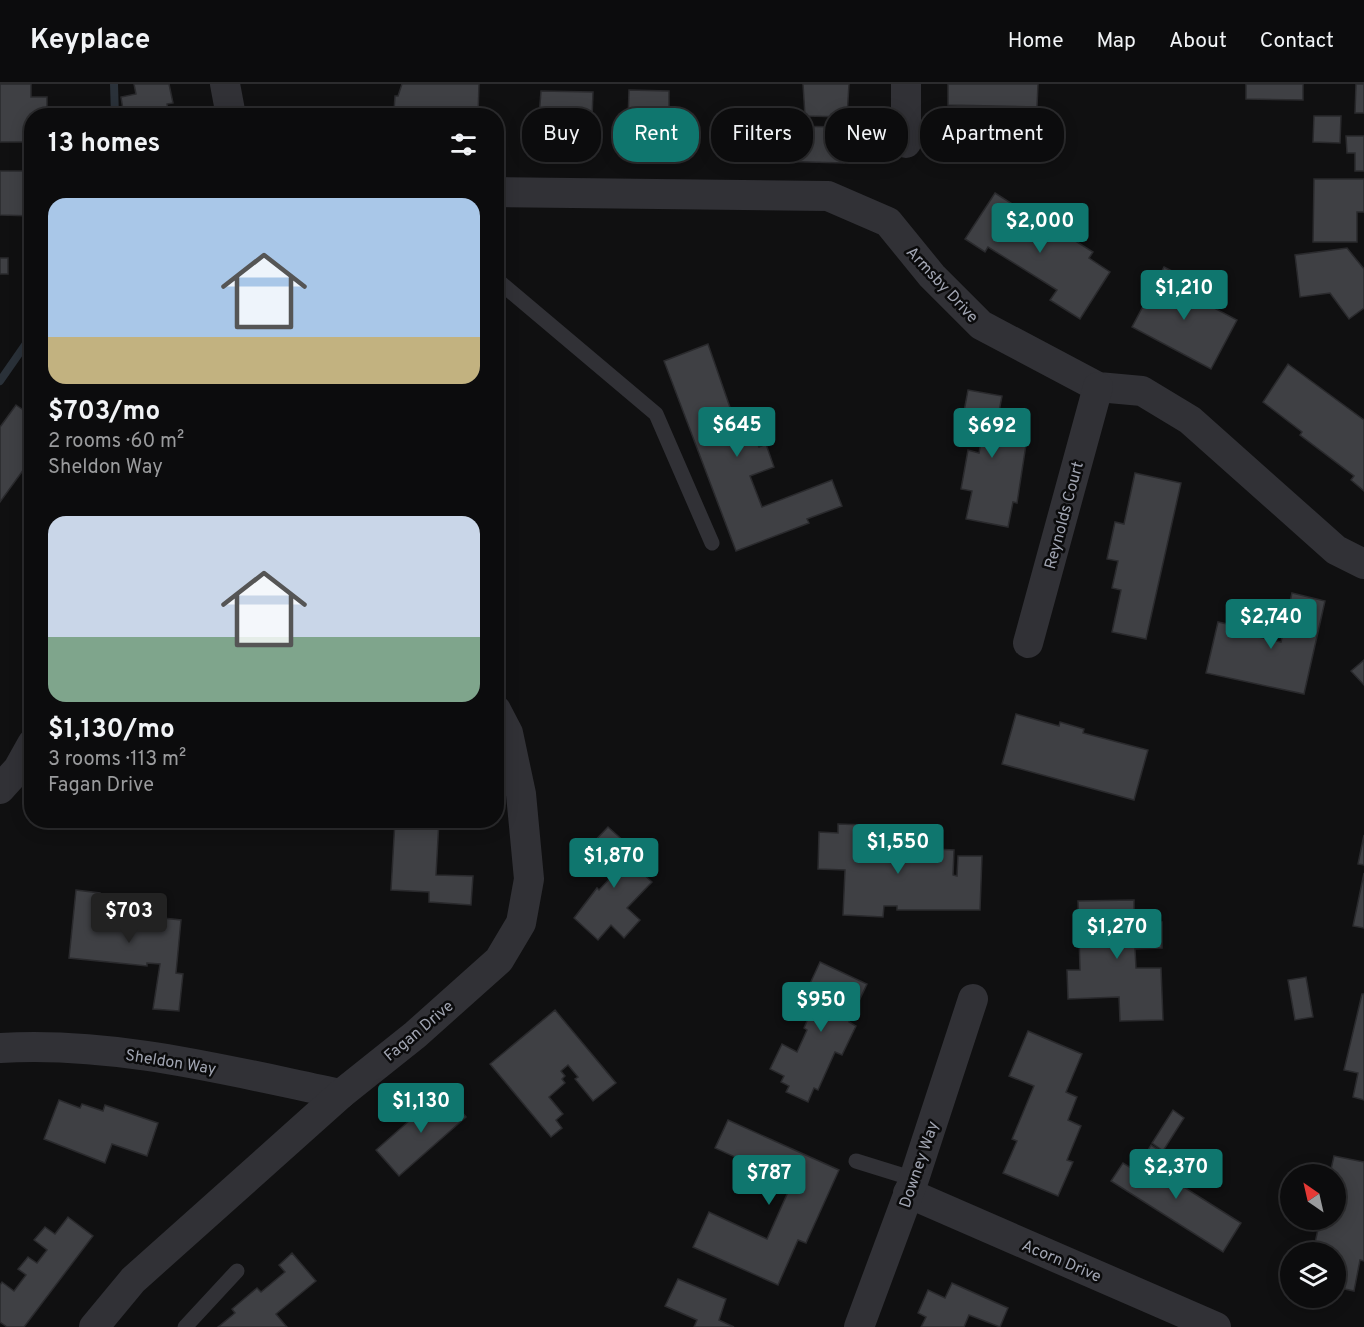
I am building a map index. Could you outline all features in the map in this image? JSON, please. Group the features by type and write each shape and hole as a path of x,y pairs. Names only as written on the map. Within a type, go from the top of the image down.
{"street":[{"path":"225,84 230,108"},
{"path":"906,84 906,108"},
{"name":"Armsby Drive","path":"504,192 828,196 888,222 932,276 981,325 1098,387 1142,391 1190,420 1336,550 1364,564"},
{"name":"Reynolds Court","path":"1028,643 1098,387"},
{"name":"Fagan Drive","path":"94,1327 133,1280 341,1094 415,1035 499,960 521,923 529,879 521,794 508,733 504,725"},
{"path":"0,789 18,769 24,758"},
{"name":"Downey Way","path":"859,1327 911,1186 973,999"},
{"name":"Sheldon Way","path":"0,1048 48,1045 172,1059 341,1094"},
{"name":"Acorn Drive","path":"911,1186 1216,1327"}],"lane":[{"path":"504,286 656,414 712,543"},
{"path":"856,1161 911,1186"},
{"path":"185,1327 237,1271"}],"building":[{"path":"0,84 31,84 31,97 47,97 47,108 24,108 24,142 0,142"},
{"path":"134,84 169,84 173,103 167,104 168,108 123,108 121,97 136,94"},
{"path":"402,84 479,84 478,108 394,108 395,96 398,96"},
{"path":"803,84 849,84 848,108 825,108 825,116 813,116 813,108 804,108"},
{"path":"948,84 1038,84 1037,107 948,105"},
{"path":"1246,84 1303,84 1303,100 1246,99"},
{"path":"1356,84 1364,84 1364,113 1355,113"},
{"path":"629,90 669,91 669,108 628,108"},
{"path":"541,91 593,92 592,108 540,108"},
{"path":"1314,116 1341,116 1340,143 1313,142"},
{"path":"813,126 825,127 825,162 844,163 808,162 813,162"},
{"path":"1346,136 1364,136 1364,171 1355,171 1355,153 1347,153"},
{"path":"0,171 24,171 24,216 0,215"},
{"path":"1314,179 1364,179 1364,212 1357,212 1357,242 1313,242"},
{"path":"995,193 1031,216 1028,219 1040,227 1044,221 1093,252 1089,258 1110,272 1080,319 1050,300 1057,290 988,247 985,252 965,239"},
{"path":"1347,248 1364,269 1364,308 1349,319 1330,293 1300,297 1295,255"},
{"path":"0,258 8,258 8,274 0,274"},
{"path":"1164,267 1180,275 1175,284 1183,288 1182,291 1237,320 1211,369 1132,327"},
{"path":"708,344 741,439 754,435 759,447 766,444 774,467 750,476 762,507 832,480 842,506 807,519 809,523 736,551 664,361"},
{"path":"1288,364 1364,420 1364,491 1351,480 1354,476 1300,435 1302,432 1263,402"},
{"path":"968,390 1002,396 998,417 1029,425 1017,503 1013,502 1008,527 966,519 972,491 961,489 968,450 979,453 981,442 959,438"},
{"path":"16,405 24,410 24,469 0,502 0,427"},
{"path":"1135,473 1181,483 1146,639 1112,632 1121,590 1112,588 1118,561 1107,559 1115,522 1124,524"},
{"path":"1292,593 1325,601 1304,694 1206,673 1218,622 1246,628 1245,634 1281,642"},
{"path":"1364,660 1364,685 1351,671"},
{"path":"1016,714 1059,726 1060,722 1084,729 1083,733 1148,750 1134,800 1002,764"},
{"path":"838,824 866,825 866,840 885,840 885,857 915,858 915,848 954,850 953,875 957,876 958,856 982,856 980,910 897,910 897,906 884,906 883,917 843,915 845,870 818,869 819,832 838,833"},
{"path":"608,827 636,852 628,860 652,882 627,908 640,920 624,938 611,925 598,940 574,918 597,888 599,890 615,873 588,848"},
{"path":"395,828 439,828 436,875 473,876 471,905 429,902 429,892 391,890"},
{"path":"1364,835 1364,865 1358,864"},
{"path":"1364,873 1364,928 1353,926"},
{"path":"76,890 100,893 98,911 181,920 176,973 183,974 179,1011 153,1009 160,964 147,963 147,966 69,958"},
{"path":"1134,900 1134,923 1162,922 1162,948 1135,949 1136,968 1161,968 1163,1020 1120,1021 1119,997 1068,999 1067,970 1080,970 1078,901"},
{"path":"820,962 867,984 849,1022 856,1026 842,1055 835,1052 818,1090 814,1088 808,1102 786,1092 789,1086 781,1082 784,1076 770,1069 782,1044 797,1052 807,1030 804,1028 810,1014 814,1016 824,995 808,988"},
{"path":"1306,977 1313,1017 1295,1020 1288,980"},
{"path":"1362,994 1364,994 1364,1100 1353,1097 1358,1073 1344,1070"},
{"path":"555,1010 616,1083 593,1101 575,1079 578,1077 568,1065 561,1071 565,1076 562,1079 565,1083 549,1097 563,1114 556,1120 562,1128 551,1137 490,1064"},
{"path":"1028,1031 1082,1054 1066,1092 1077,1097 1068,1120 1081,1126 1067,1160 1073,1162 1058,1196 1003,1173 1017,1141 1012,1139 1034,1086 1009,1076"},
{"path":"443,1091 466,1117 399,1176 376,1150"},
{"path":"59,1100 80,1108 82,1104 103,1111 105,1105 158,1123 147,1156 112,1144 105,1163 44,1139"},
{"path":"1173,1110 1184,1118 1163,1151 1152,1143"},
{"path":"728,1120 839,1170 806,1243 798,1240 778,1285 693,1247 709,1212 767,1239 792,1183 715,1148"},
{"path":"1151,1145 1173,1159 1163,1174 1241,1223 1223,1252 1111,1181 1123,1163 1136,1171"},
{"path":"1334,1156 1364,1162 1364,1261 1360,1260 1354,1291 1346,1289 1346,1242 1315,1242 1318,1230 1346,1230 1346,1164 1332,1164"},
{"path":"68,1217 93,1236 24,1327 7,1327 0,1322 0,1285 2,1282 14,1291 26,1275 18,1269 28,1257 37,1263 47,1250 34,1240 45,1227 55,1234"},
{"path":"292,1253 316,1281 276,1314 287,1327 218,1327 235,1313 232,1309 257,1288 261,1292 285,1272 279,1265"},
{"path":"678,1279 726,1299 719,1320 734,1327 694,1327 697,1320 665,1306"},
{"path":"952,1283 1008,1308 1000,1327 969,1315 964,1327 921,1327 926,1317 918,1313 928,1290 945,1298"}],"waterway":[{"path":"114,84 115,108"},
{"path":"0,381 24,346"}]}
